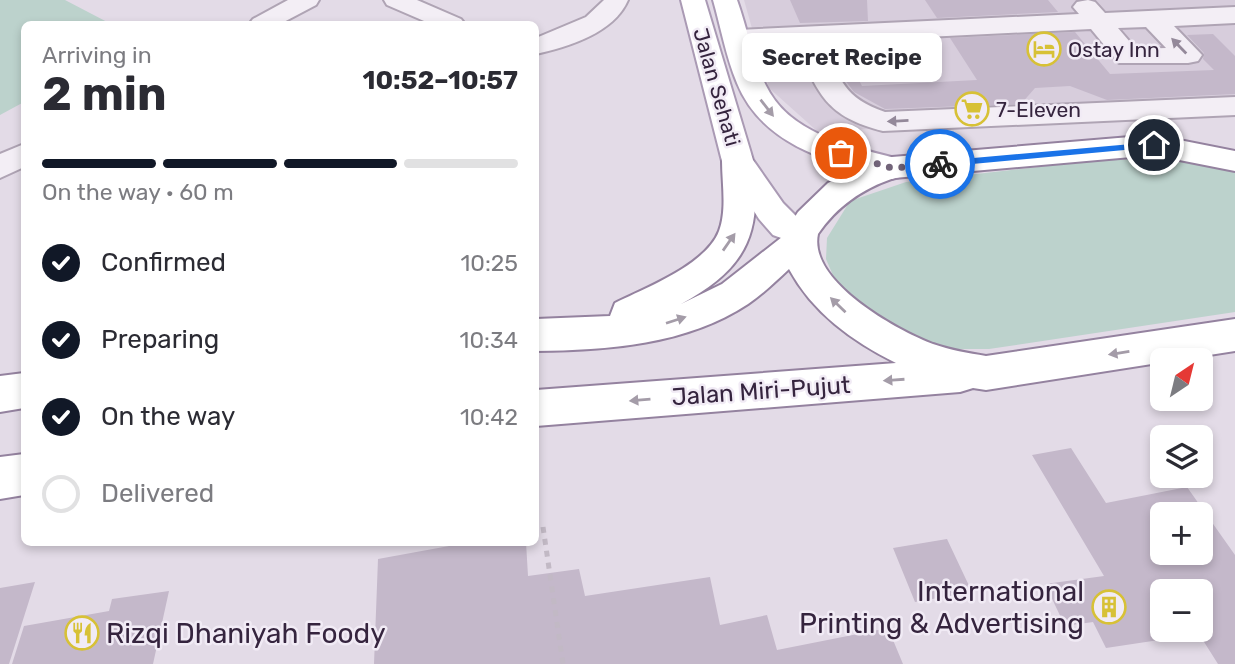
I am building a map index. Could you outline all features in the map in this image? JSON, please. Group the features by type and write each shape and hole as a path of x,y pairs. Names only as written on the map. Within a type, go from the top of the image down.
{"main road":[{"name":"Jalan Sehati","path":"693,0 738,160 771,211 799,238"},
{"name":"Jalan Sehati","path":"725,0 755,93 777,121 802,137 841,153 892,168"},
{"path":"539,335 647,329 702,312 736,294 799,238 823,204 837,192 863,177 892,168 1154,145 1185,144 1235,150"},
{"path":"1154,145 1235,161"},
{"path":"592,333 673,293 725,250 737,232 738,160"},
{"path":"799,238 811,278 845,312 871,330 932,361 986,373"},
{"name":"Jalan Miri-Pujut","path":"539,408 986,373 1235,335"},
{"path":"0,394 21,391"},
{"path":"0,478 21,475"}],"lane":[{"path":"268,21 307,0"},
{"path":"396,0 445,21"},
{"path":"539,45 604,19 614,9 616,0"},
{"path":"987,0 1006,27"},
{"path":"1080,0 1129,57 1188,55 1153,19"},
{"path":"738,38 1235,15"},
{"path":"1206,17 1235,44"},
{"path":"808,36 834,100 856,114 883,122 1235,106"}],"path":[{"path":"543,527 563,664"}],"shaded area":[{"path":"744,0 1235,0 1235,116 817,131 769,88"}],"green space":[{"path":"0,0 65,0 105,21 21,21 21,104 0,115"},
{"path":"1109,159 1195,161 1235,169 1235,312 989,349 936,349 910,342 838,287 826,259 827,238 850,201 906,182"}],"building":[{"path":"790,0 867,0 868,21 800,23"},
{"path":"925,0 1048,0 1058,12 937,18"},
{"path":"1075,32 1110,74 1214,70 1203,59 1204,53 1187,35 1213,34 1235,56 1235,94 1107,100 1070,86 1035,88 1021,104 885,109 854,92 842,76 828,44 840,44 862,86 977,80 950,38"},
{"path":"1071,448 1106,503 1188,488 1198,502 1150,502 1150,565 1213,565 1213,524 1235,555 1235,664 1218,664 1204,642 1213,642 1213,579 1150,579 1150,641 1106,648 1093,622 1065,626 1045,584 1104,576 1032,455"},
{"path":"947,539 972,592 915,602 893,548"},
{"path":"449,546 526,546 528,576 579,569 585,596 710,577 720,625 767,615 777,650 888,628 903,664 374,664 378,559"},
{"path":"35,582 9,664 0,664 0,588"},
{"path":"169,591 153,664 12,664 24,626 109,611 112,599"}],"way so far":[{"path":"841,153 892,168 940,164"}],"place":[{"name":"Ostay Inn","path":"1044,49"},
{"name":"7-Eleven","path":"972,109"},
{"name":"Secret Recipe","path":"841,153"},
{"name":"International Printing & Advertising","path":"1109,607"},
{"name":"Rizqi Dhaniyah Foody","path":"82,633"}],"route":[{"path":"940,164 1154,145"}]}
